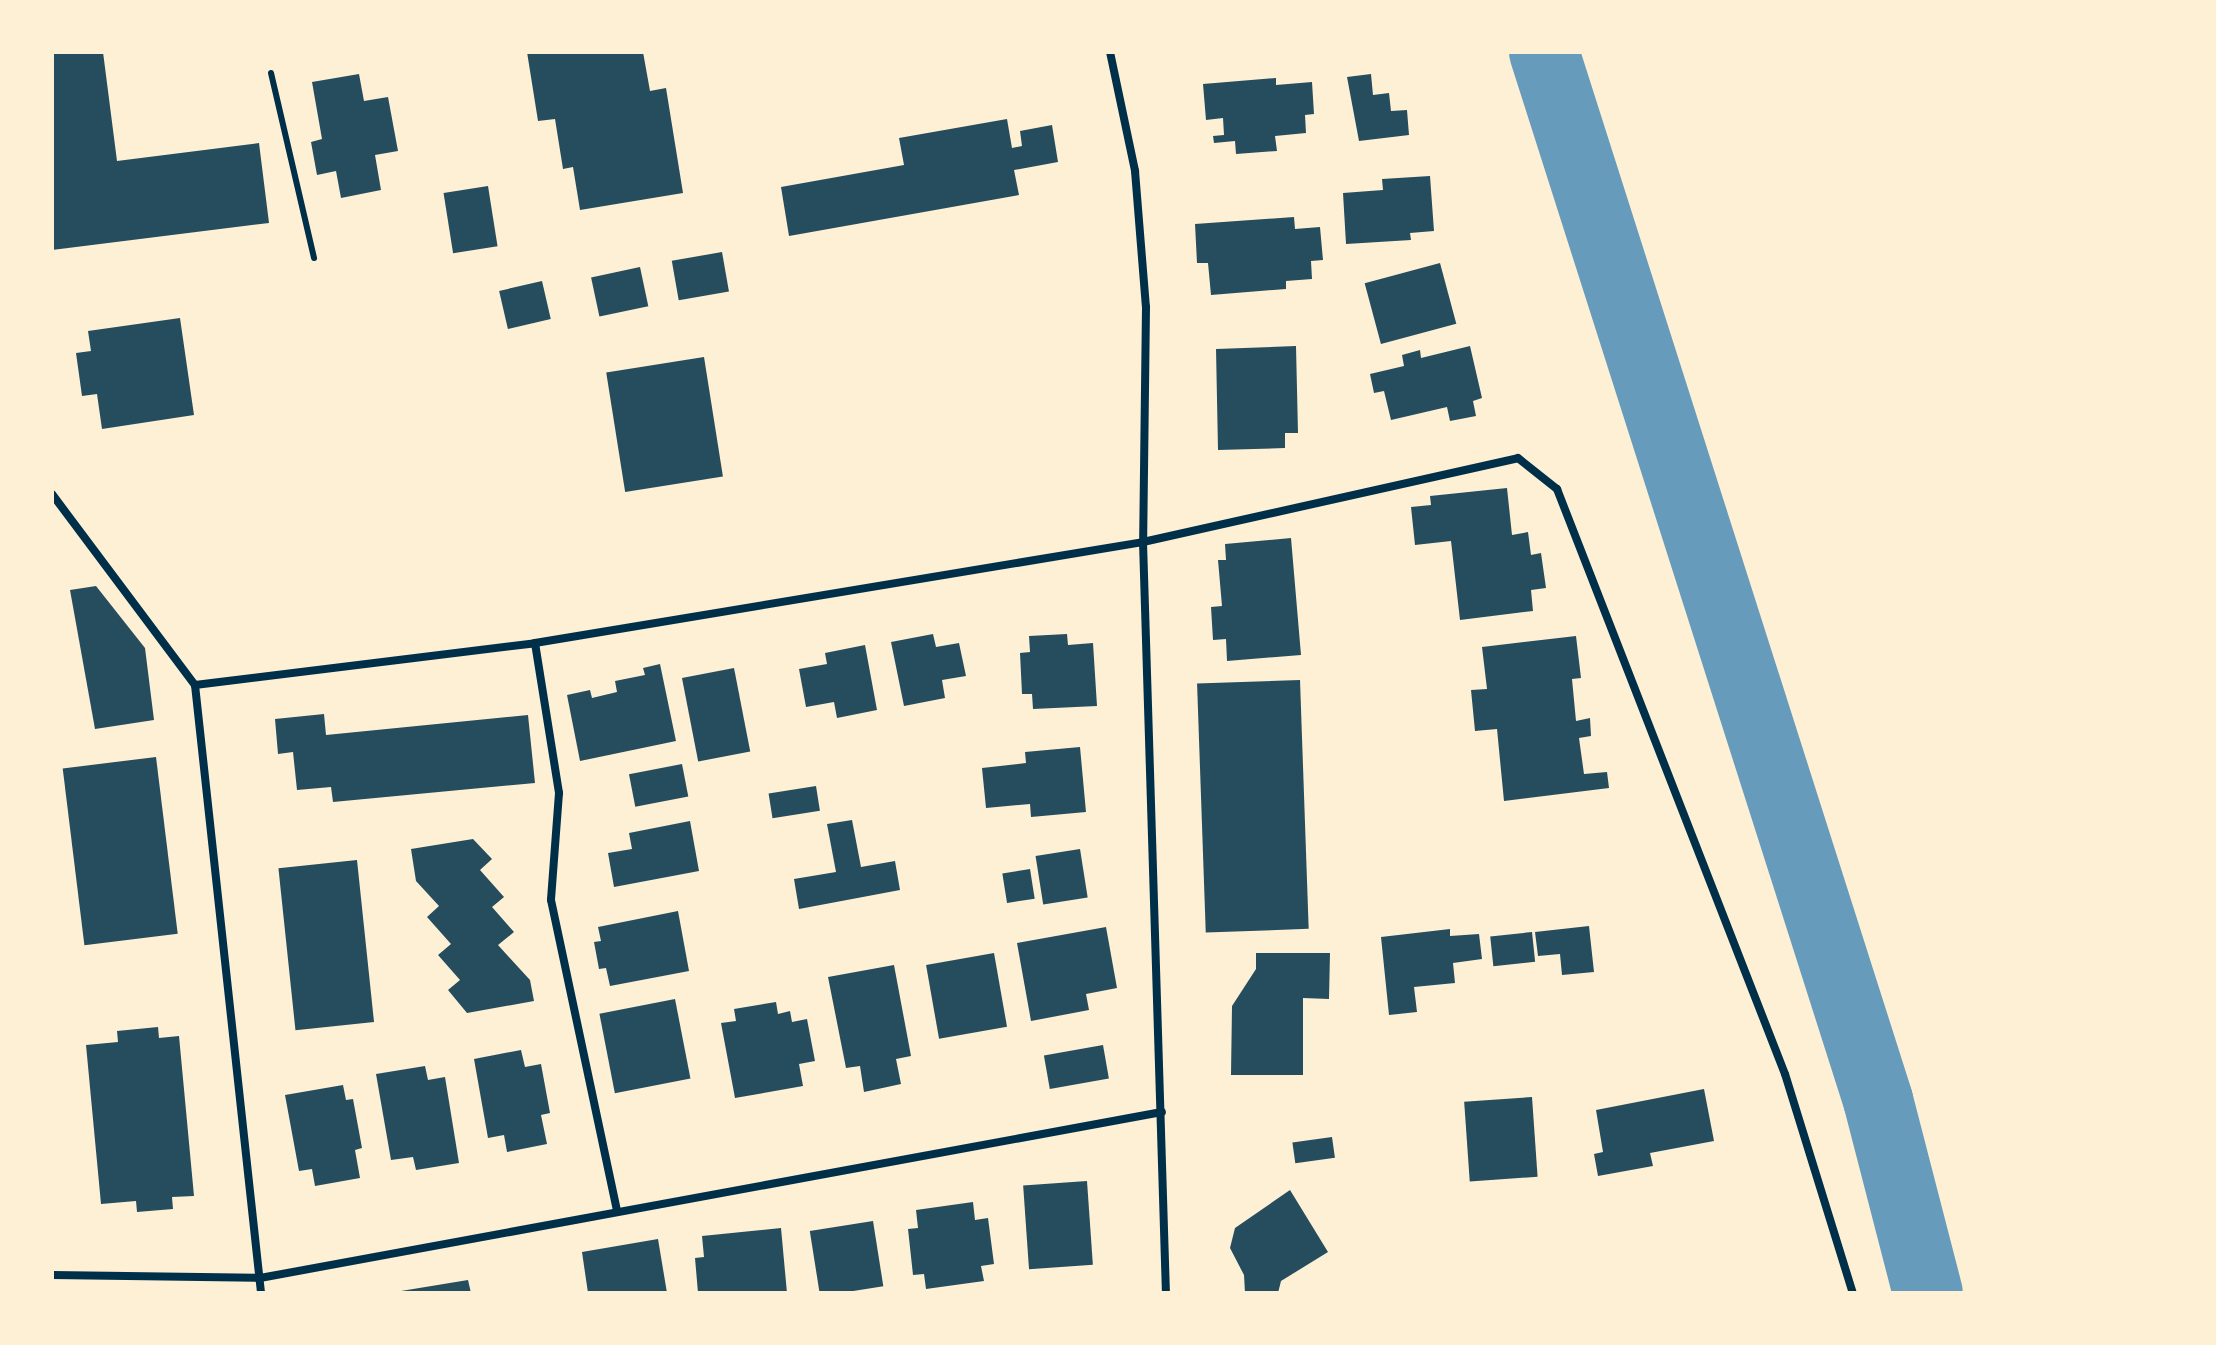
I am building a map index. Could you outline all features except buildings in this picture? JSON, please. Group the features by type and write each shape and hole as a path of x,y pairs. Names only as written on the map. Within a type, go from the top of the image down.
{"street":[{"path":"1110,52 1135,171 1146,307 1143,542 1166,1293"},
{"path":"195,685 535,643 1143,542 1518,458 1557,489 1785,1074 1853,1293"},
{"path":"52,494 195,685 261,1293"},
{"path":"535,643 559,793 551,900 617,1211"},
{"path":"52,1275 260,1278 1162,1112"}],"lane":[{"path":"271,73 314,258"}],"waterway":[{"path":"1544,52 1878,1100 1928,1293"}]}
